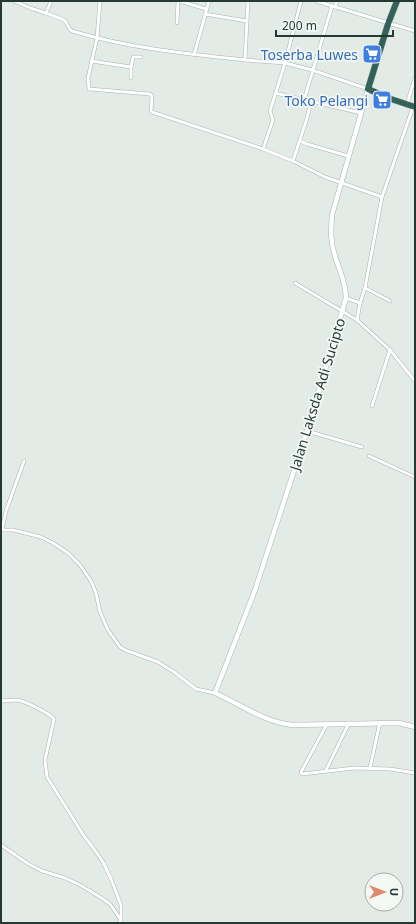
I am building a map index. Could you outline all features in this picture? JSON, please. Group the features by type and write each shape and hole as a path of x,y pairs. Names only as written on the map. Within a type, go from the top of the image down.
{"highway":[{"path":"397,1 388,24 368,89 412,106"}],"street":[{"path":"14,1 64,20 67,22 68,28 72,31 97,38 166,52 285,63 312,70 368,89"},
{"path":"46,13 51,1"},
{"path":"100,1 97,38 88,78 89,89 150,94 152,96 152,112 263,149 340,183 382,197"},
{"path":"177,23 178,1 206,9"},
{"path":"194,55 209,1"},
{"path":"246,60 248,1"},
{"path":"263,149 273,120 270,112 285,63 300,1"},
{"path":"316,1 415,31"},
{"path":"304,100 312,70 337,1"},
{"path":"205,14 247,21"},
{"path":"131,78 133,57 141,57"},
{"path":"91,62 131,68"},
{"path":"357,320 360,303 365,288 382,197 412,106 415,78"},
{"name":"Jalan Laksda Adi Sucipto","path":"215,693 255,590 307,431 346,298 345,285 335,256 330,230 340,183 368,89"},
{"path":"275,93 361,113"},
{"path":"293,161 311,102"},
{"path":"300,141 348,156"},
{"path":"295,283 357,320 390,350 415,381"},
{"path":"365,288 390,301"},
{"path":"346,298 360,303"},
{"path":"372,406 390,350"},
{"path":"307,431 362,447"},
{"path":"369,456 415,477"},
{"path":"24,461 6,511 2,530 13,530 41,537 68,553 80,565 91,581 96,593 100,612 108,630 120,647 158,662 196,689 215,693 256,715 277,723 292,725 399,722 415,726"},
{"path":"1,701 18,700 49,714 54,719 45,760 47,777 84,836 103,862 121,905 120,921"},
{"path":"370,768 380,722"},
{"path":"326,770 349,723"},
{"path":"327,724 301,773 304,774 326,770 370,768 415,772"},
{"path":"1,845 32,866 42,871 65,878 100,897 110,904 120,921"}],"place":[{"name":"Toserba Luwes","path":"372,54"},
{"name":"Toko Pelangi","path":"382,100"}]}
